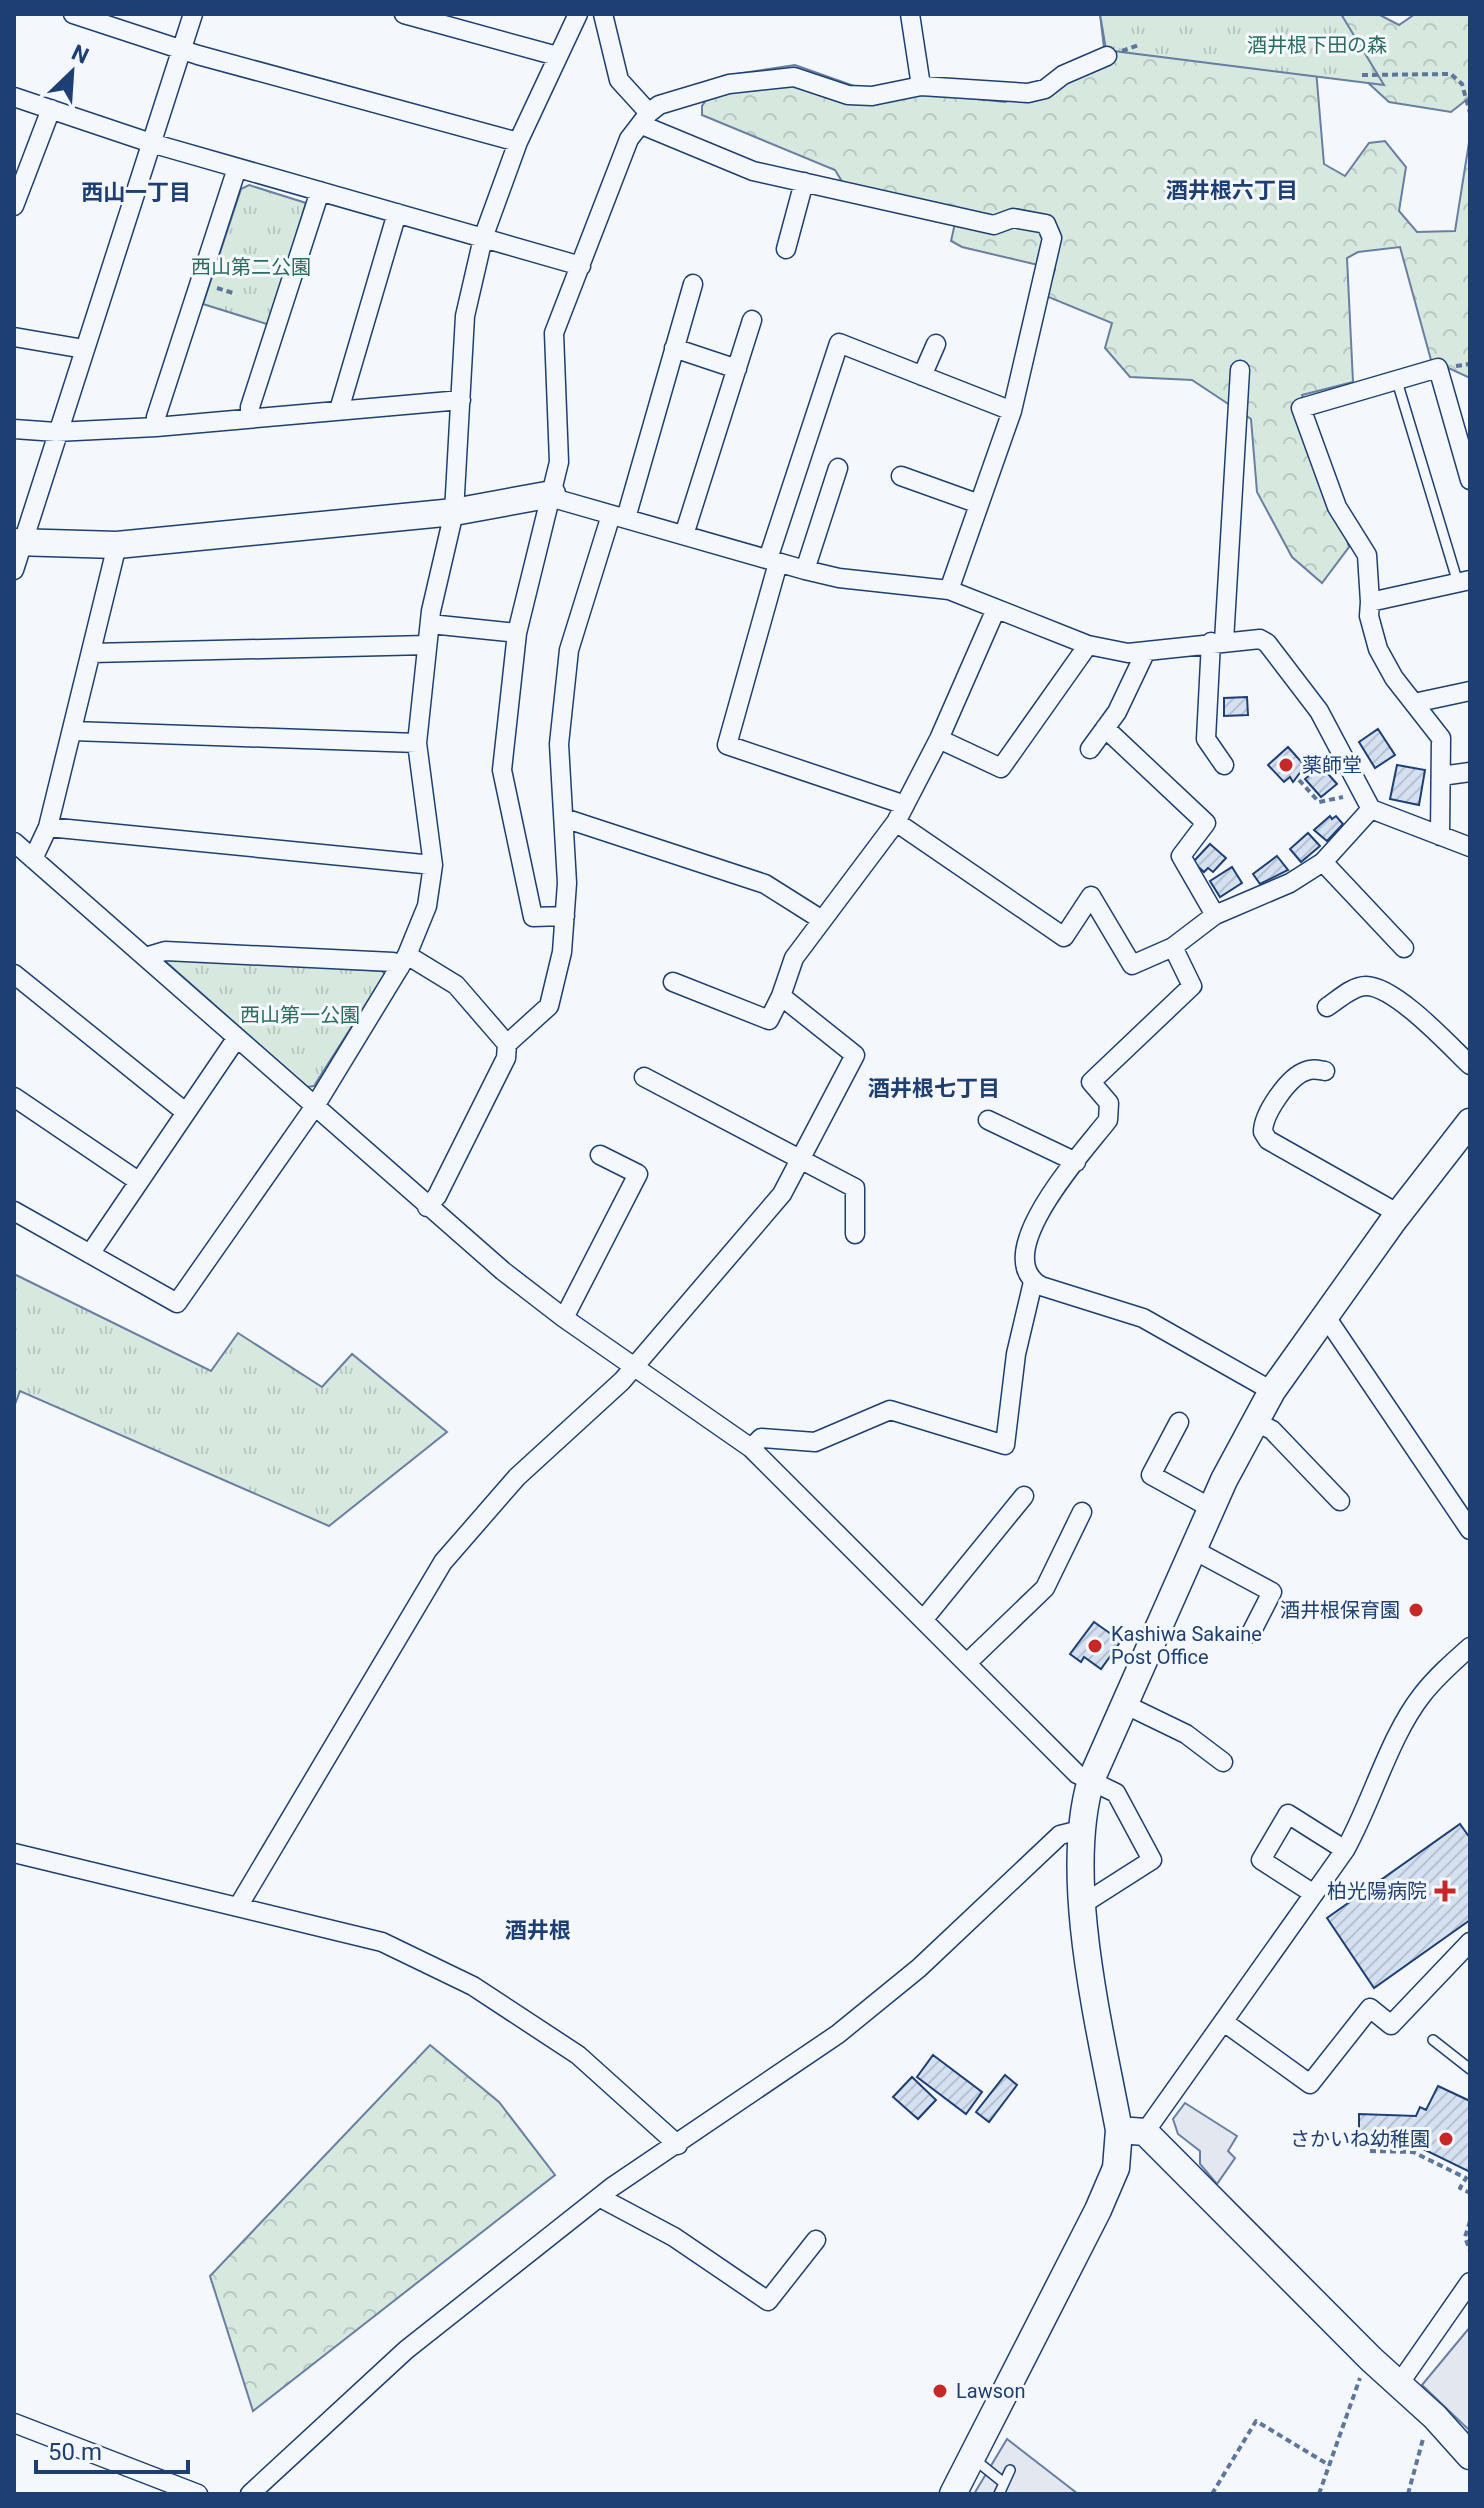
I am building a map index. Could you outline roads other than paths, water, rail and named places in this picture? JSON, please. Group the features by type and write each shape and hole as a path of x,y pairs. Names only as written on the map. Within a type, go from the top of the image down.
{"street":[{"path":"73,14 181,50 518,142"},
{"path":"14,570 19,542 193,14"},
{"path":"404,14 557,56"},
{"path":"14,1211 177,1303 315,1106 404,961 427,906 433,865 417,743 430,624 454,512 465,316 483,238 518,142 578,14"},
{"path":"603,14 619,80 646,119 753,171 994,225 1013,218 1046,224 1052,238 1012,411 949,590"},
{"path":"910,14 921,86"},
{"path":"565,916 533,917 502,770 517,633 552,494 560,442 552,342 629,139 659,105 755,79 794,77 848,95 872,96 921,86 1028,93 1045,89 1063,75 1107,56"},
{"path":"14,97 151,143 581,266"},
{"path":"14,206 51,109"},
{"path":"156,427 156,417 237,168"},
{"path":"786,249 804,182"},
{"path":"250,418 250,407 320,191"},
{"path":"339,410 397,213"},
{"path":"427,1207 437,1196 506,1058 507,1044 549,1006 562,952 565,916 564,818 559,744 569,650 618,516 693,284"},
{"path":"684,535 752,320"},
{"path":"14,337 84,349"},
{"path":"905,805 727,745 773,561 839,343 1012,411"},
{"path":"922,376 936,344"},
{"path":"674,348 737,369"},
{"path":"1440,836 1441,738 1378,649 1369,616 1367,555 1337,507 1301,408 1438,368 1470,480"},
{"path":"1224,765 1208,747 1206,739 1218,642 1240,370"},
{"path":"14,429 56,432 156,427 461,400"},
{"path":"805,570 838,468"},
{"path":"901,476 979,504"},
{"path":"19,542 117,545 454,512 552,494 560,500 805,570 839,578 949,590 1088,645 1128,653 1246,638 1267,643 1319,711 1371,809 1470,847"},
{"path":"33,859 48,827 117,545"},
{"path":"1370,602 1464,582"},
{"path":"673,982 769,1020 794,958 896,822 939,739 996,609"},
{"path":"430,624 517,633"},
{"path":"92,653 427,645"},
{"path":"939,739 1001,768 1088,645"},
{"path":"1090,749 1105,728 1146,651"},
{"path":"1414,703 1470,691"},
{"path":"1105,728 1206,823 1181,856 1215,915"},
{"path":"73,731 417,743"},
{"path":"1441,776 1470,772"},
{"path":"896,822 1064,937 1091,896 1132,965 1173,947 1215,915 1290,883 1323,862 1371,809"},
{"path":"564,818 765,884 822,920"},
{"path":"48,827 433,865"},
{"path":"14,842 427,1207 564,1318 751,1448 1077,1774 1116,1793 1152,1860 1083,1904"},
{"path":"1323,862 1404,948"},
{"path":"751,1448 761,1438 815,1442 890,1410 1005,1445 1016,1354 1033,1282 1024,1251 1029,1231 1108,1120 1109,1103 1091,1082 1192,986 1173,947"},
{"path":"145,957 165,951 180,951 404,961 456,985 507,1044"},
{"path":"14,974 184,1111"},
{"path":"1327,1007 1352,990 1365,986 1379,989 1419,1015 1470,1065"},
{"path":"239,1905 443,1562 517,1477 633,1367 782,1194 855,1055 781,996"},
{"path":"90,1254 184,1111 236,1039"},
{"path":"1325,1071 1310,1069 1293,1079 1266,1117 1263,1132 1268,1140 1399,1214"},
{"path":"644,1077 855,1188 855,1234"},
{"path":"14,1097 138,1181"},
{"path":"988,1120 1076,1162"},
{"path":"1470,1122 1399,1214 1272,1391 1211,1508 1122,1703 1091,1780 1080,1830 1083,1904 1132,2131 1435,2417 1470,2456"},
{"path":"564,1318 638,1174 600,1155"},
{"path":"1033,1282 1143,1318 1272,1391"},
{"path":"1326,1317 1470,1530"},
{"path":"1179,1422 1151,1475 1211,1508"},
{"path":"1256,1422 1272,1430 1340,1501"},
{"path":"923,1620 1024,1496"},
{"path":"967,1663 1045,1588 1082,1512"},
{"path":"1192,1549 1272,1592 1251,1633"},
{"path":"953,2494 1098,2210 1132,2131 1224,2022 1345,1850 1365,1814 1404,1723 1421,1696 1470,1647"},
{"path":"1122,1703 1186,1734 1223,1762"},
{"path":"1314,1894 1261,1860 1288,1814 1345,1850"},
{"path":"250,2494 406,2350 599,2197 838,2034 919,1968 1060,1835 1080,1830"},
{"path":"14,1853 382,1942 473,1986 578,2055 678,2145"},
{"path":"1224,2022 1310,2084 1370,2008 1391,2025 1470,1942"},
{"path":"599,2197 674,2237 768,2301 816,2240"},
{"path":"1399,2384 1470,2282"},
{"path":"14,2423 198,2494"}],"lane":[{"path":"1396,378 1464,582"},
{"path":"1433,2040 1470,2069"},
{"path":"971,2457 1004,2483"},
{"path":"999,2494 1010,2470"}],"place":[{"name":"薬師堂","path":"1286,765"},
{"name":"酒井根保育園","path":"1416,1610"},
{"name":"Kashiwa Sakaine Post Office","path":"1095,1646"},
{"name":"柏光陽病院","path":"1445,1891"},
{"name":"さかいね幼稚園","path":"1446,2139"},
{"name":"Lawson","path":"940,2391"}],"district":[{"name":"酒井根六丁目","path":"1232,190"},
{"name":"西山一丁目","path":"136,192"},
{"name":"酒井根七丁目","path":"934,1088"},
{"name":"酒井根","path":"538,1930"}],"park label":[{"name":"酒井根下田の森","path":"1317,45"},
{"name":"西山第二公園","path":"251,267"},
{"name":"西山第一公園","path":"300,1015"}]}
